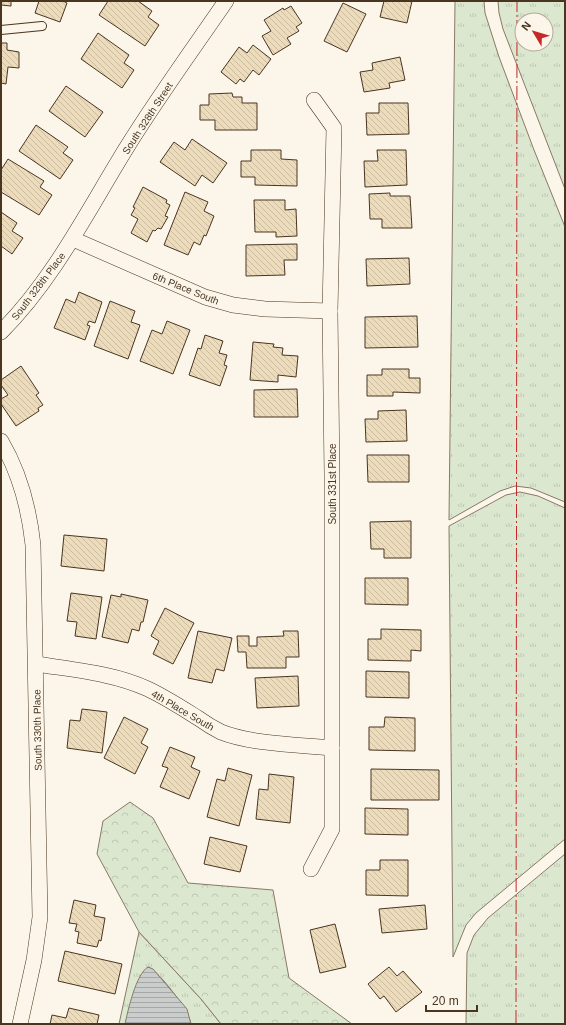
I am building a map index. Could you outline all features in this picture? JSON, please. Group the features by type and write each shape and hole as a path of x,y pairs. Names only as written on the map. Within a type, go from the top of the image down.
{"street":[{"name":"South 328th Street","path":"73,239 128,145 226,1"},
{"name":"South 331st Place","path":"311,869 332,829 332,476 330,311 334,128 314,100"},
{"name":"6th Place South","path":"73,239 198,294 233,305 265,309 330,311"},
{"name":"South 328th Place","path":"1,332 14,320 73,239"},
{"name":"South 330th Place","path":"1,441 15,468 22,486 31,525 33,545 40,917 34,960 20,1024"},
{"name":"4th Place South","path":"36,664 125,680 149,690 221,732 231,735 269,742 332,748"}],"lane":[{"path":"1,30 42,26"}],"green space":[{"path":"455,1 484,1 485,13 499,57 565,227 565,502 531,488 515,486 500,491 449,520"},
{"path":"498,1 565,1 565,189 503,29"},
{"path":"520,492 538,496 565,508 565,839 476,913 466,925 453,957 449,526 506,495"},
{"path":"130,802 153,818 188,883 273,890 289,978 352,1024 221,1024 201,999 139,932 97,854 103,821"},
{"path":"565,854 565,1024 466,1024 467,953 474,935 488,918"},
{"path":"139,932 201,999 221,1024 191,1024 185,1010 173,992 160,976 148,967 125,1024 119,1024"}],"shaded area":[{"path":"148,967 153,969 187,1009 191,1024 125,1024 136,984"}],"building":[{"path":"1,1 11,1 11,6 1,5"},
{"path":"39,1 63,1 67,3 60,22 35,13"},
{"path":"108,1 138,1 152,11 148,17 159,25 145,46 99,15"},
{"path":"384,1 412,1 407,23 380,17"},
{"path":"343,3 366,14 347,52 324,41"},
{"path":"291,6 302,23 296,27 299,31 287,38 291,44 273,55 262,36 271,31 264,20 283,8 284,10"},
{"path":"98,33 129,55 124,63 134,70 122,88 81,59"},
{"path":"1,43 7,43 7,50 19,52 19,68 8,67 6,84 1,83"},
{"path":"253,45 271,59 259,75 253,70 244,82 240,79 236,84 221,72 239,47 247,53"},
{"path":"400,57 405,80 389,83 390,88 364,92 360,72 373,70 372,63"},
{"path":"66,86 103,112 85,137 49,111"},
{"path":"232,93 233,97 242,97 242,103 257,103 257,130 215,130 215,120 200,120 200,105 209,105 209,94"},
{"path":"379,103 408,103 409,134 367,135 366,113 379,113"},
{"path":"36,125 68,147 63,153 73,160 60,179 19,151"},
{"path":"192,139 227,163 213,183 202,175 195,186 160,162 174,142 185,150"},
{"path":"251,150 281,150 281,159 297,160 297,186 255,185 255,177 241,177 241,161 251,161"},
{"path":"377,150 406,150 407,185 365,187 364,161 378,161"},
{"path":"8,159 44,181 40,187 52,195 39,215 1,192 1,170"},
{"path":"143,187 167,200 166,203 170,205 165,216 168,217 161,229 158,228 155,231 153,230 147,242 131,233 138,219 131,215 135,208 133,207"},
{"path":"185,192 208,202 204,211 214,216 206,236 204,235 200,245 194,242 188,255 164,245"},
{"path":"390,193 390,196 410,196 412,228 382,228 382,219 370,219 369,194"},
{"path":"254,200 285,200 285,210 296,209 297,236 276,237 276,232 255,232"},
{"path":"1,212 17,223 12,231 23,238 12,254 1,246"},
{"path":"297,244 297,260 284,260 285,275 246,276 246,245"},
{"path":"409,258 410,284 367,286 366,259"},
{"path":"79,292 102,302 95,323 89,321 87,325 90,326 85,340 54,328 66,299 75,303"},
{"path":"110,301 135,311 131,322 140,325 128,359 94,346"},
{"path":"417,316 418,347 365,348 365,317"},
{"path":"167,321 190,330 173,374 140,361 152,330 162,334"},
{"path":"205,335 223,341 219,353 227,355 224,365 227,366 220,386 189,375 198,348 201,349"},
{"path":"253,342 274,344 273,347 283,348 282,355 298,356 296,377 278,375 278,382 250,380"},
{"path":"21,366 39,393 36,395 43,405 38,408 39,411 16,426 1,404 1,399 8,395 1,385 1,380"},
{"path":"382,369 409,369 409,378 420,378 420,393 393,392 393,396 367,396 367,375 382,375"},
{"path":"297,389 298,417 254,417 254,390"},
{"path":"406,410 407,441 366,442 365,419 378,419 378,411"},
{"path":"367,455 409,455 409,482 368,482"},
{"path":"411,521 411,558 384,558 384,549 371,549 370,522"},
{"path":"64,535 107,539 104,571 61,566"},
{"path":"365,578 408,578 408,605 365,604"},
{"path":"71,593 102,597 96,639 75,636 77,622 67,621"},
{"path":"121,594 148,600 143,622 141,622 139,631 132,629 128,643 102,637 111,595 121,597"},
{"path":"165,608 194,623 173,664 153,654 159,641 151,636"},
{"path":"381,629 421,630 421,651 411,650 411,661 368,660 368,639 381,639"},
{"path":"198,631 232,638 224,671 216,669 212,683 188,678"},
{"path":"283,631 298,631 299,657 286,657 286,668 247,668 246,652 238,652 237,636 249,636 249,646 257,646 257,637 284,636"},
{"path":"366,671 409,672 409,698 366,697"},
{"path":"298,676 299,706 257,708 255,678"},
{"path":"82,709 107,712 102,753 67,748 70,720 80,721"},
{"path":"124,717 148,729 141,743 148,747 135,774 104,758"},
{"path":"385,717 415,718 415,751 369,750 369,727 384,727"},
{"path":"170,747 195,757 191,767 200,771 189,799 160,787 168,768 162,766"},
{"path":"228,768 252,775 239,826 207,817 217,779 225,781"},
{"path":"371,769 439,770 439,800 371,800"},
{"path":"269,774 294,777 290,823 256,819 259,789 268,790"},
{"path":"365,808 408,809 408,835 365,834"},
{"path":"210,837 247,846 240,872 204,864"},
{"path":"380,860 408,860 408,896 366,895 366,870 380,870"},
{"path":"74,900 96,905 94,916 105,918 101,941 99,940 97,947 77,943 79,932 75,931 77,924 69,923"},
{"path":"425,905 427,929 382,933 379,909"},
{"path":"335,924 346,967 320,973 310,930"},
{"path":"65,951 122,964 115,994 58,981"},
{"path":"389,967 397,976 403,971 422,992 396,1012 384,996 380,999 368,984"},
{"path":"69,1008 99,1015 97,1024 50,1024 52,1015 66,1018"}],"power":[{"path":"516,1024 517,1"}]}
